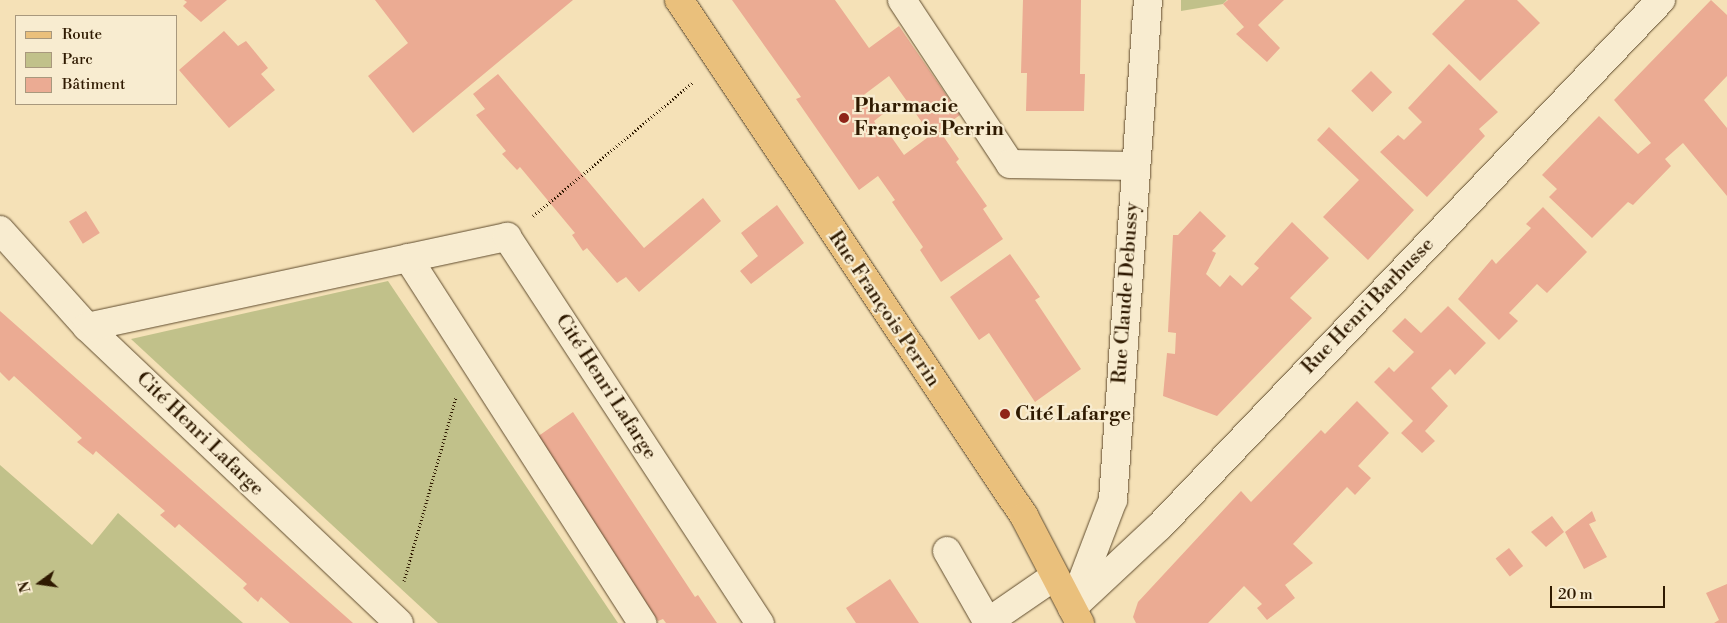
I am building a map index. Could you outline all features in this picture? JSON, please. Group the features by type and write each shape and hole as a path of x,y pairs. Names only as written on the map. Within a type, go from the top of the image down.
{"main road":[{"name":"Rue François Perrin","path":"679,0 1024,516 1055,576 1073,618"}],"street":[{"path":"902,0 1010,164 1136,166"},
{"name":"Rue Claude Debussy","path":"1073,618 1113,500 1148,0"},
{"name":"Rue Henri Barbusse","path":"1073,618 1660,0"},
{"name":"Cité Henri Lafarge","path":"0,230 87,327 396,620"},
{"name":"Cité Henri Lafarge","path":"87,327 508,237 760,623"},
{"path":"408,258 642,623"},
{"path":"947,551 988,623 1055,576"}],"path":[{"path":"549,202 720,61"},
{"path":"396,620 468,354"}],"green space":[{"path":"1181,0 1227,0 1223,4 1181,11"},
{"path":"388,281 618,623 438,623 131,339"},
{"path":"0,465 92,545 118,513 243,623 0,623"}],"building":[{"path":"184,0 227,0 201,22 183,6 187,2"},
{"path":"375,0 573,0 413,133 368,76 408,43"},
{"path":"732,0 835,0 869,48 899,26 960,115 939,130 959,159 956,162 987,206 983,209 1003,239 941,282 920,250 923,247 892,202 895,200 878,176 859,190 796,99 801,97","holes":["889,76 931,135 904,155 883,125 878,128 874,121 883,114 871,97 862,104 857,100"]},
{"path":"1023,0 1081,0 1080,74 1085,74 1084,111 1026,111 1027,73 1021,73"},
{"path":"1228,0 1284,0 1258,25 1280,48 1267,62 1236,34 1244,27 1223,4"},
{"path":"1465,0 1517,0 1540,23 1480,81 1432,34"},
{"path":"1711,0 1727,15 1727,76 1704,100 1727,128 1727,196 1683,143 1665,159 1671,166 1633,205 1628,202 1592,238 1549,197 1557,189 1542,175 1599,116 1638,154 1651,143 1614,100"},
{"path":"224,31 238,46 246,41 268,68 261,74 275,90 229,128 179,70"},
{"path":"1449,64 1498,112 1479,129 1485,136 1427,197 1380,152 1398,135 1404,140 1422,122 1408,108"},
{"path":"1371,71 1392,92 1372,112 1351,91"},
{"path":"498,74 644,248 703,198 721,221 639,292 626,277 617,283 587,248 583,251 572,235 575,233 520,167 517,170 502,154 506,151 476,115 485,109 473,94"},
{"path":"1329,127 1414,210 1368,260 1323,217 1359,180 1317,140"},
{"path":"777,205 804,243 751,284 740,271 758,256 741,233"},
{"path":"1543,207 1587,252 1547,293 1537,284 1509,313 1518,321 1499,340 1458,299 1492,259 1496,264 1531,228 1526,224"},
{"path":"86,211 100,233 83,244 69,222"},
{"path":"1200,211 1226,236 1212,251 1216,253 1206,274 1220,287 1230,275 1242,286 1259,268 1254,264 1292,222 1329,258 1290,298 1312,318 1217,416 1163,396 1167,353 1175,354 1176,333 1168,332 1173,235 1178,235"},
{"path":"1010,254 1040,297 1035,300 1081,369 1035,402 989,333 979,340 950,297"},
{"path":"1448,306 1486,343 1455,375 1450,369 1431,388 1448,406 1425,431 1435,441 1422,453 1401,433 1413,421 1374,382 1389,367 1394,372 1414,352 1392,331 1405,318 1421,333"},
{"path":"0,311 353,623 290,623 261,597 258,602 243,588 247,584 179,524 175,528 160,515 165,511 96,451 93,455 77,442 82,438 14,376 9,381 0,372"},
{"path":"1357,401 1389,433 1358,466 1371,478 1355,495 1347,487 1293,544 1313,563 1285,585 1295,598 1267,620 1257,608 1262,604 1244,586 1208,623 1136,623 1133,617 1138,602 1241,491 1251,502 1321,430 1325,434"},
{"path":"573,412 695,597 698,595 717,623 666,623 663,619 658,621 537,437"},
{"path":"1592,511 1596,521 1589,524 1607,557 1584,569 1565,532"},
{"path":"1552,516 1564,532 1546,547 1531,532"},
{"path":"1509,548 1523,566 1510,577 1496,558"},
{"path":"890,579 919,623 856,623 846,608"},
{"path":"1727,584 1727,623 1714,623 1719,620 1706,593"}],"place":[{"name":"Pharmacie François Perrin","path":"844,118"},
{"name":"Cité Lafarge","path":"1005,414"}]}
